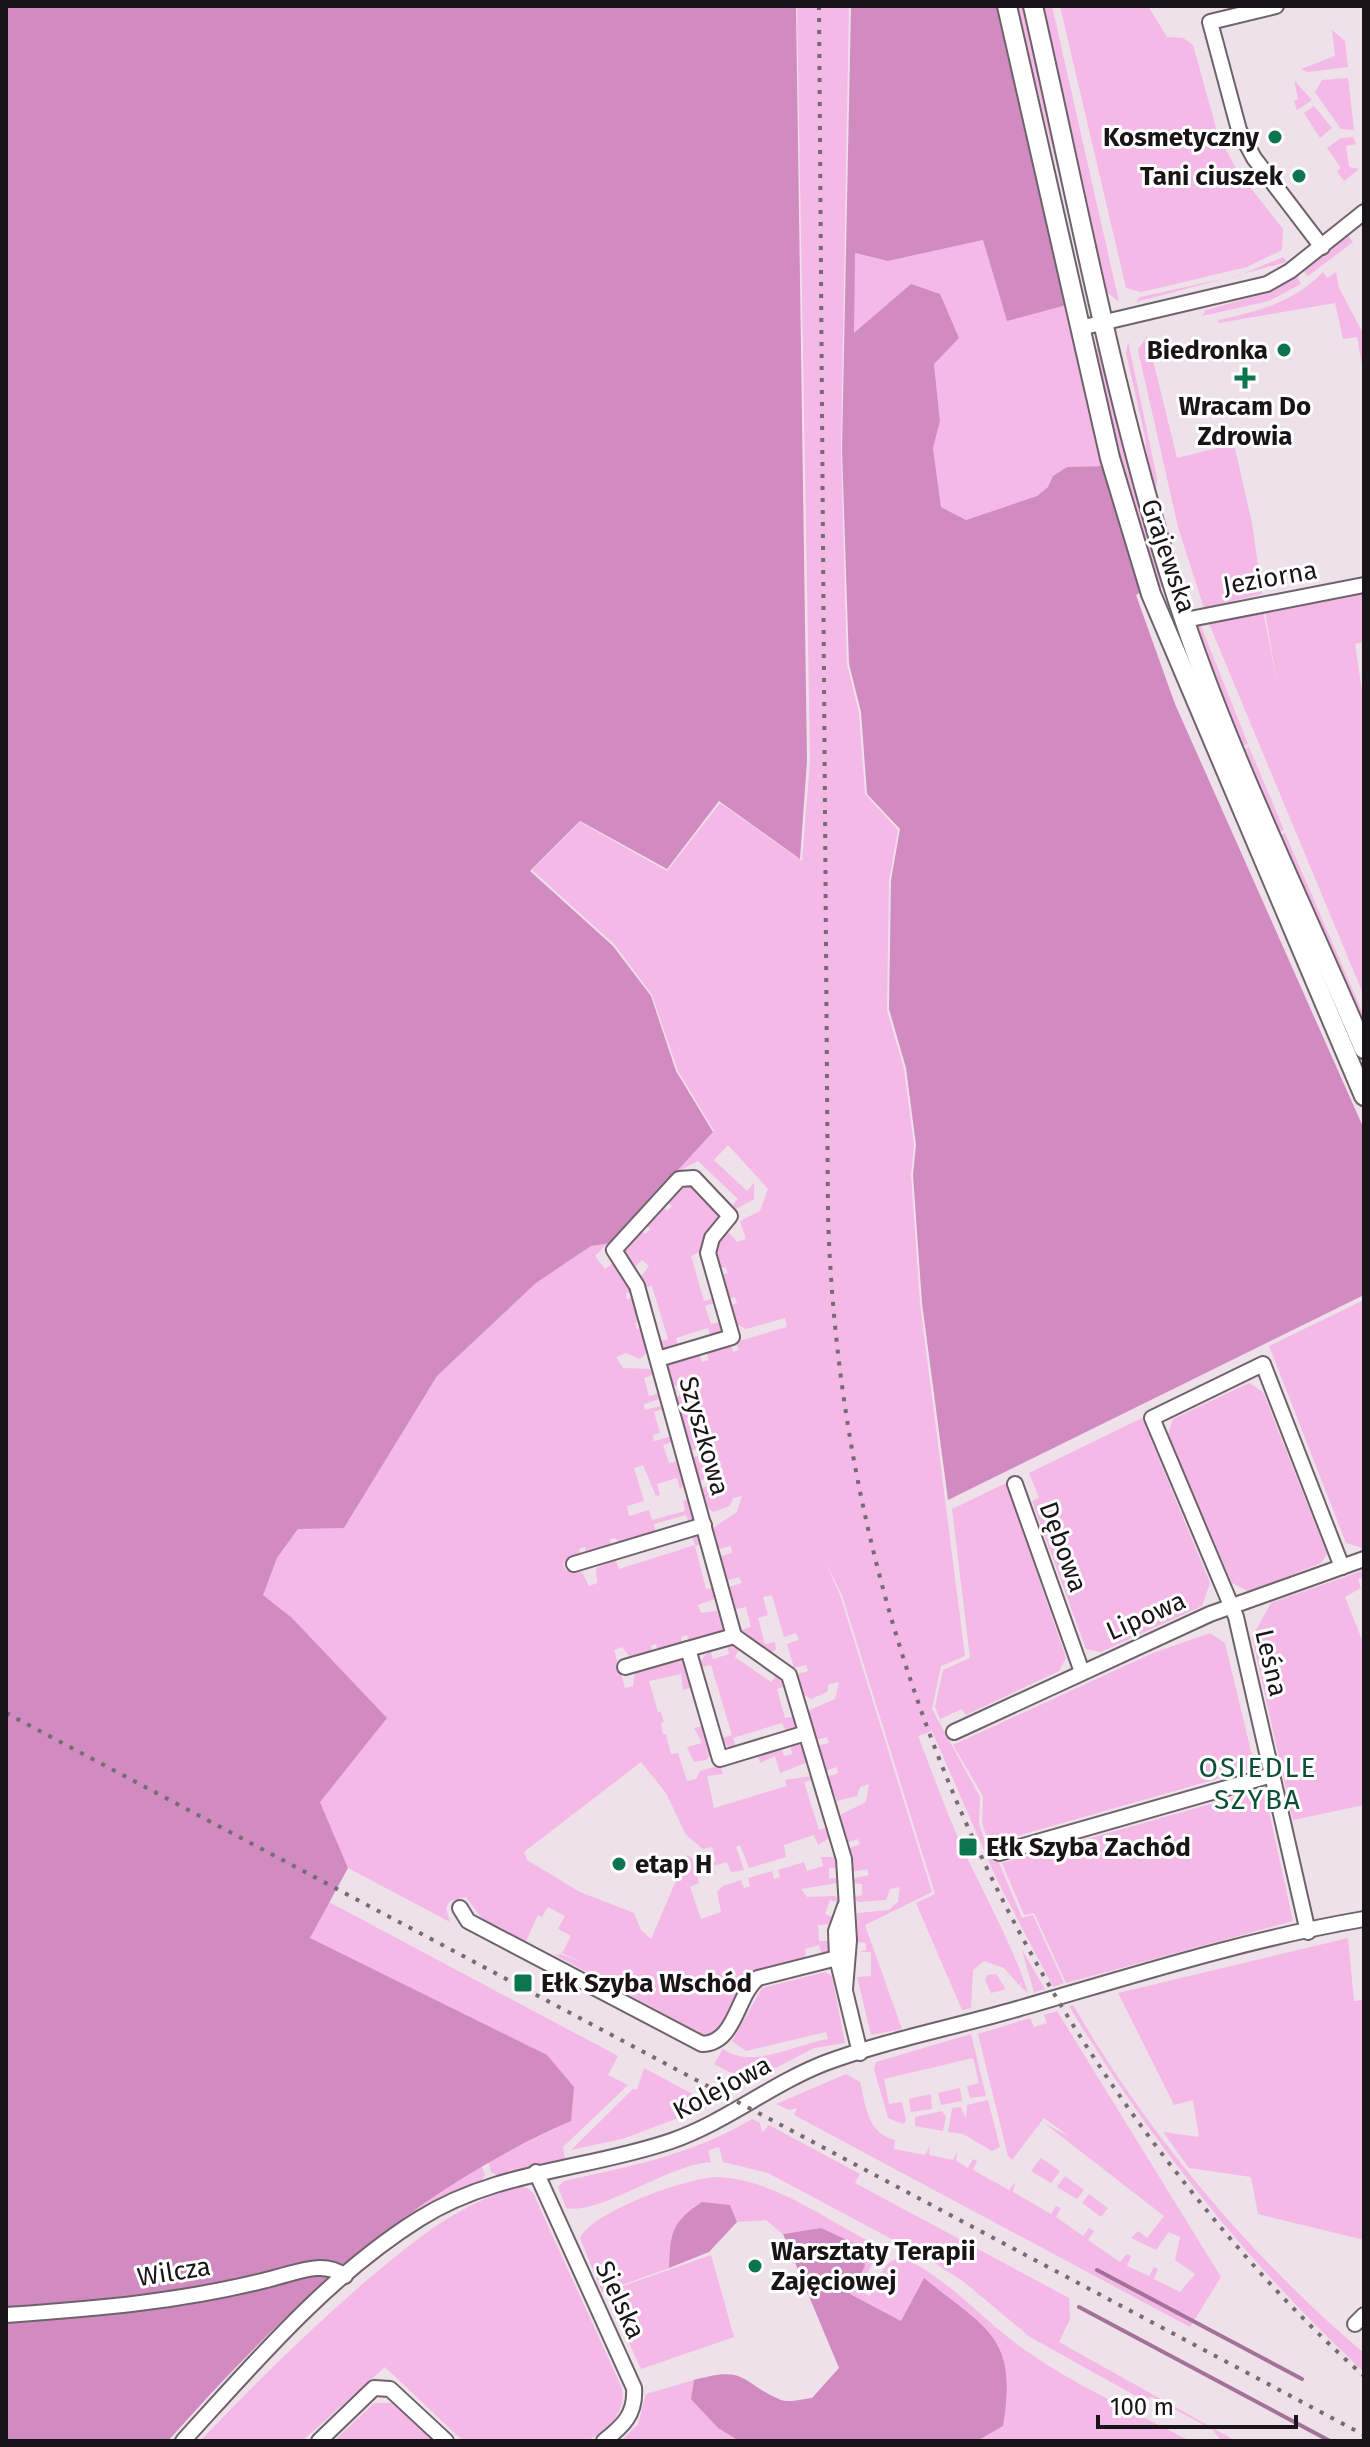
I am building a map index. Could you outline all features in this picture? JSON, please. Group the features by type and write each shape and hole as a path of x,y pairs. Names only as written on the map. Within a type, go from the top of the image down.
{"main road":[{"name":"Grajewska","path":"1007,6 1110,458 1151,594 1364,1096"},
{"name":"Grajewska","path":"1033,6 1136,456 1185,620 1212,691 1364,1049"}],"street":[{"path":"1276,6 1210,22 1239,130 1254,158 1322,247"},
{"path":"1080,328 1267,284 1322,247 1364,212"},
{"name":"Jeziorna","path":"1185,620 1364,585"},
{"name":"Szyszkowa","path":"658,1359 732,1337 708,1253 712,1238 730,1216 694,1178 686,1177 658,1201 614,1250 637,1286 734,1636"},
{"name":"Leśna","path":"1308,1932 1231,1606 1152,1418 1263,1364 1342,1567"},
{"name":"Dębowa","path":"1015,1484 1082,1672"},
{"name":"Szyszkowa","path":"574,1564 704,1525"},
{"name":"Lipowa","path":"954,1732 1231,1606 1364,1559"},
{"path":"625,1667 734,1636 789,1675 844,1859 849,1940 845,1989"},
{"path":"688,1649 720,1759 806,1733"},
{"path":"999,1853 1272,1775"},
{"path":"845,1905 836,1931 837,1958 860,2053"},
{"path":"460,1908 468,1921 702,2044 714,2042 724,2035 758,1978 837,1958"},
{"name":"Kolejowa","path":"183,2441 277,2340 345,2276 387,2241 445,2204 491,2184 675,2140 714,2123 801,2073 860,2053 1364,1919"},
{"name":"Sielska","path":"536,2172 634,2388 633,2409 629,2418 604,2441"},
{"name":"Wilcza","path":"6,2315 110,2306 247,2285 325,2267 345,2276"},
{"path":"319,2441 374,2388 382,2386 390,2389 446,2441"}],"shaded area":[{"path":"6,6 796,6 807,761 800,859 719,801 667,869 580,821 530,871 613,946 651,996 676,1071 713,1132 611,1243 591,1246 536,1283 437,1376 344,1528 298,1529 277,1558 263,1595 292,1618 387,1718 320,1802 348,1868 310,1938 547,2055 574,2087 571,2121 512,2150 456,2183 352,2258 257,2346 168,2441 6,2441"},
{"path":"797,6 849,6 841,449 847,664 859,713 865,794 898,830 889,881 887,1010 904,1069 914,1145 911,1175 920,1303 965,1656 941,1666 932,1709 980,1797 979,1824 987,1847 992,1846 1022,1918 1033,1915 1064,1983 1053,1987 996,1878 932,1731 918,1736 957,1836 1007,1939 1028,1993 1020,1986 1023,1981 1019,1985 1004,1968 984,1961 973,1970 971,2008 962,2010 916,1903 935,1894 842,1595 825,1562 840,1595 932,1892 865,1925 902,2029 871,2035 857,1977 871,1976 871,1952 859,1952 866,1950 866,1943 858,1942 857,1913 889,1910 898,1902 900,1887 890,1889 886,1900 858,1902 852,1898 862,1895 862,1884 852,1883 851,1879 869,1875 867,1869 851,1872 848,1849 860,1844 858,1839 846,1843 839,1820 842,1814 866,1802 869,1784 860,1787 857,1796 837,1801 827,1777 838,1773 837,1767 825,1771 817,1746 829,1743 827,1737 816,1740 808,1716 810,1710 835,1699 839,1682 829,1684 827,1692 811,1699 801,1693 795,1675 808,1671 806,1665 794,1668 787,1644 799,1640 796,1633 784,1637 772,1595 763,1597 768,1615 758,1618 765,1644 775,1642 776,1650 768,1653 743,1635 741,1630 751,1627 746,1607 736,1609 729,1587 742,1583 739,1577 728,1580 721,1556 732,1553 731,1546 719,1549 713,1528 737,1512 742,1496 733,1498 730,1506 713,1512 708,1508 702,1488 710,1485 709,1478 699,1481 692,1458 701,1454 699,1448 690,1451 675,1402 679,1395 691,1391 689,1384 672,1386 666,1368 670,1362 699,1353 702,1362 709,1360 706,1351 730,1344 733,1352 739,1350 736,1342 787,1327 785,1318 746,1329 734,1323 729,1306 737,1303 735,1297 727,1300 720,1275 728,1273 725,1267 718,1269 713,1249 727,1231 737,1242 746,1239 740,1221 760,1211 768,1189 728,1145 714,1160 747,1191 754,1183 754,1199 734,1210 731,1207 738,1199 698,1161 683,1169 640,1212 714,1131 678,1071 652,995 615,945 532,870 580,822 667,871 720,803 802,861 810,761"},
{"path":"851,6 999,6 1067,305 1007,321 983,240 888,261 855,253 854,333 911,284 940,294 959,338 934,364 940,421 933,448 941,507 966,520 1037,496 1048,487 1053,476 1067,467 1104,466 1141,592 1136,595 1175,704 1364,1129 1364,1295 948,1500 922,1303 913,1175 916,1145 906,1068 889,1009 891,880 900,829 867,794 861,712 849,664 842,449"},
{"path":"1016,6 1024,6 1091,301"},
{"path":"1041,6 1052,6 1119,302 1106,291"},
{"path":"1060,6 1148,6 1167,37 1183,38 1193,45 1218,135 1238,172 1283,229 1282,250 1247,267 1141,292 1126,288"},
{"path":"1332,30 1345,41 1348,67 1308,72 1301,69 1335,56"},
{"path":"1348,78 1354,130 1341,129 1315,92 1322,80"},
{"path":"1294,80 1312,100 1297,110 1294,101 1298,99"},
{"path":"1314,106 1332,128 1320,138 1304,113"},
{"path":"1353,137 1356,144 1346,146 1349,167 1359,169 1344,181 1337,171 1341,168 1327,148 1341,138"},
{"path":"1348,236 1353,242 1308,276 1304,271"},
{"path":"983,240 1007,320 1067,305 1104,466 1067,467 1053,476 1048,487 1037,496 966,520 941,507 933,447 940,420 934,363 959,338 951,322 854,334 854,253 888,261"},
{"path":"1283,257 1287,262 1244,274"},
{"path":"1323,272 1327,278 1336,272 1339,288 1364,335 1364,376 1357,337 1343,339 1335,303 1219,323 1218,320 1261,309 1287,298 1312,283"},
{"path":"1297,276 1301,284 1269,301 1202,316 1206,310 1267,293"},
{"path":"1228,278 1136,302 1140,297"},
{"path":"1147,336 1177,458 1234,444 1252,523 1262,594 1204,608 1178,527 1138,350"},
{"path":"1100,339 1165,586 1158,588 1119,456 1095,355"},
{"path":"1128,341 1157,488 1148,470 1145,437 1126,353"},
{"path":"1364,594 1364,642 1355,644 1364,704 1364,996 1208,621 1263,610 1277,683 1265,611"},
{"path":"1199,621 1248,744 1243,746 1196,626"},
{"path":"1249,747 1284,830 1280,832 1245,749"},
{"path":"1285,833 1364,1016 1364,1028 1281,834"},
{"path":"689,1184 720,1215 703,1250 691,1256 704,1301 714,1298 715,1303 705,1306 711,1324 721,1322 722,1331 711,1337 708,1328 676,1338 678,1347 665,1349 658,1342 668,1339 652,1286 643,1288 640,1278 649,1266 642,1260 635,1267 630,1266 620,1247 638,1227 645,1234 650,1229 643,1222 661,1204 667,1211 672,1206 665,1199 678,1186"},
{"path":"608,1244 595,1256 605,1269 615,1262 632,1291 626,1293 627,1299 635,1297 642,1321 635,1323 637,1329 644,1328 649,1351 640,1359 626,1353 616,1357 623,1368 649,1369 655,1374 644,1378 649,1396 660,1393 662,1398 644,1404 645,1410 664,1405 665,1408 654,1412 660,1433 653,1435 654,1441 673,1436 674,1441 663,1445 669,1463 680,1461 686,1484 680,1489 677,1478 657,1484 660,1495 656,1496 643,1465 634,1468 644,1501 627,1506 629,1516 649,1510 652,1520 685,1511 683,1501 687,1500 696,1517 689,1524 686,1515 654,1524 656,1534 619,1545 616,1538 610,1539 612,1547 588,1555 585,1547 579,1549 581,1557 563,1563 566,1571 582,1572 589,1586 597,1583 596,1568 615,1559 619,1569 695,1545 692,1535 703,1538 705,1543 695,1546 706,1589 717,1587 717,1598 698,1605 701,1613 721,1610 726,1626 724,1631 689,1643 687,1635 681,1637 683,1645 658,1652 656,1644 651,1646 653,1654 631,1658 622,1647 614,1650 625,1688 633,1686 635,1671 677,1658 685,1661 694,1687 683,1690 681,1674 649,1681 664,1722 661,1723 663,1734 666,1734 671,1754 678,1753 687,1781 696,1779 700,1771 720,1765 723,1774 707,1776 714,1808 787,1786 785,1780 812,1776 814,1779 804,1782 819,1830 829,1827 829,1838 818,1845 814,1835 784,1845 786,1857 749,1868 740,1845 736,1847 744,1870 731,1872 727,1862 713,1866 716,1875 707,1864 716,1861 712,1847 703,1849 686,1835 666,1793 641,1762 524,1852 527,1860 580,1892 634,1913 641,1930 651,1939 687,1855 692,1858 699,1883 690,1887 701,1919 721,1912 717,1892 723,1886 741,1880 744,1888 750,1886 748,1878 772,1871 774,1879 780,1877 778,1870 804,1862 807,1871 823,1866 821,1857 835,1857 839,1868 829,1868 829,1878 839,1879 837,1883 801,1889 807,1897 835,1896 840,1900 840,1903 830,1900 825,1914 834,1918 832,1924 818,1925 819,1941 831,1941 831,1952 822,1955 819,1945 805,1949 806,1959 753,1973 719,2030 701,2037 697,2036 698,2032 555,1955 561,1954 584,1963 562,1953 571,1936 558,1929 565,1916 548,1907 542,1917 538,1915 526,1941 483,1920 466,1897 450,1901 446,1908 450,1922 348,1868 320,1802 262,1595 277,1558 299,1528 344,1528 437,1376 536,1283 591,1246"},
{"path":"1364,1300 1362,1548 1346,1543 1269,1346"},
{"path":"1249,1383 1263,1392 1327,1554 1321,1563 1250,1592 1232,1583 1168,1435 1173,1419"},
{"path":"1142,1418 1210,1583 1202,1606 1101,1652 1086,1649 1032,1501 1039,1498 1029,1473"},
{"path":"1006,1483 1066,1658 1059,1671 966,1715 962,1709 940,1719 935,1707 943,1670 970,1658 952,1509"},
{"path":"1364,1570 1364,1577 1358,1579 1361,1588 1345,1597 1364,1645 1364,1805 1293,1820 1252,1637 1271,1603"},
{"path":"1210,1633 1225,1643 1255,1768 989,1844 982,1823 983,1796 953,1745 1153,1653"},
{"path":"727,1644 740,1648 735,1657 771,1682 777,1675 786,1686 777,1689 785,1718 795,1716 795,1730 786,1732 782,1723 733,1738 736,1748 727,1746 722,1738 732,1735 711,1665 702,1667 701,1661 710,1649 713,1659 729,1654"},
{"path":"705,1725 712,1753 706,1760 694,1762 687,1747 702,1743 694,1728"},
{"path":"797,1743 804,1748 808,1762 780,1773 775,1756 760,1763 758,1754 781,1747 784,1756 792,1754 790,1744"},
{"path":"1264,1789 1293,1921 1066,1983 1034,1913 1024,1915 1002,1863"},
{"path":"329,1902 618,2056 608,2075 628,2085 563,2147 565,2159 497,2175 491,2172 488,2161 571,2121 310,1938"},
{"path":"1348,1938 1354,2001 1364,2000 1364,2240 1258,2214 1251,2177 1189,2168 1163,2132 1199,2137 1193,2100 1174,2105 1118,1993"},
{"path":"1022,1950 1045,1989 1034,1992"},
{"path":"825,1972 832,1976 845,2043 814,2048 749,2082 714,2064 723,2049 735,2055 761,2056 828,2039 826,2032 746,2051 732,2041 762,1988"},
{"path":"996,1974 1006,1989 991,1993 985,1980 987,1975"},
{"path":"1073,2005 1102,2053 1168,2146 1241,2234 1322,2316 1364,2353 1364,2372 1280,2288 1203,2199 1100,2056 1069,2006"},
{"path":"1057,2011 1221,2277 1190,2327 794,2115 797,2108 789,2110 776,2104 846,2074 860,2082 873,2125 895,2140 894,2149 925,2155 930,2146 929,2155 953,2160 957,2151 956,2161 968,2168 973,2159 977,2161 973,2170 1009,2190 1015,2182 1013,2192 1051,2214 1056,2206 1061,2208 1056,2217 1083,2236 1089,2228 1094,2231 1088,2240 1120,2262 1127,2254 1131,2256 1127,2266 1149,2276 1154,2267 1158,2269 1154,2279 1180,2292 1195,2274 1175,2260 1180,2237 1169,2232 1156,2250 1131,2238 1138,2231 1147,2238 1164,2216 1044,2123 1070,2137 1044,2118 1012,2160 1008,2156 978,2034 1030,2018 1034,2027 1047,2023 1044,2015"},
{"path":"971,2034 986,2096 970,2098 967,2086 979,2083 973,2058 884,2079 889,2104 902,2102 906,2121 903,2124 888,2118 874,2069 876,2062"},
{"path":"644,2068 713,2105 622,2139 571,2150 633,2089 637,2090"},
{"path":"960,2088 962,2101 941,2105 938,2093"},
{"path":"931,2094 932,2109 911,2112 909,2099"},
{"path":"988,2100 1000,2147 992,2151 963,2134 948,2132 952,2108 961,2107 966,2119 967,2105"},
{"path":"942,2111 946,2117 943,2131 915,2126 915,2117"},
{"path":"752,2119 760,2123 762,2133 769,2125 860,2174 855,2183 1069,2298 1070,2319 1059,2342 1236,2441 1221,2441 1213,2430 1152,2397 1143,2400 1030,2337 964,2282 927,2258 768,2173 723,2162 719,2147 708,2150 711,2162 674,2172 596,2205 566,2208 558,2187 564,2181 684,2150"},
{"path":"1041,2158 1060,2171 1051,2183 1031,2171"},
{"path":"481,2165 485,2175 482,2180 427,2205 379,2239 369,2241"},
{"path":"1065,2176 1084,2190 1077,2199 1057,2187"},
{"path":"714,2177 735,2179 775,2191 870,2242 876,2257 859,2290 870,2296 889,2263 899,2259 910,2262 936,2277 1043,2362 1190,2441 977,2441 1003,2426 924,2278 901,2321 850,2294 865,2266 822,2228 783,2234 766,2220 737,2222 730,2205 670,2247 669,2268 602,2292 580,2238 588,2228 640,2198"},
{"path":"518,2187 528,2188 533,2193 622,2388 619,2412 602,2432 579,2442 463,2441 385,2367 302,2441 200,2441 298,2343 396,2256 453,2215"},
{"path":"1089,2194 1108,2208 1101,2217 1082,2203"},
{"path":"702,2202 730,2205 737,2222 709,2252 669,2268 670,2245 675,2229 684,2216"},
{"path":"821,2228 862,2247 865,2266 850,2294 901,2321 924,2278 993,2337 1006,2372 1003,2426 977,2441 739,2441 718,2428 691,2399 694,2380 724,2374 742,2378 781,2400 812,2398 839,2368 783,2234"},
{"path":"711,2255 734,2337 641,2369 606,2292"},
{"path":"694,2380 692,2399 718,2428 739,2441 621,2441 638,2424 646,2394"},
{"path":"374,2403 394,2403 434,2441 334,2441"}],"waterway":[{"path":"1097,2270 1302,2379"},
{"path":"1079,2307 1330,2441"}],"railway":[{"path":"819,6 828,1215 837,1341 855,1466 883,1587 920,1706 966,1822 1021,1934 1084,2042 1156,2146 1229,2237 1281,2295 1364,2376"},
{"path":"6,1713 1364,2435"}],"place":[{"name":"Kosmetyczny","path":"1275,137"},
{"name":"Tani ciuszek","path":"1299,176"},
{"name":"Biedronka","path":"1284,350"},
{"name":"Wracam Do Zdrowia","path":"1245,378"},
{"name":"Ełk Szyba Zachód","path":"968,1847"},
{"name":"etap H","path":"619,1864"},
{"name":"Ełk Szyba Wschód","path":"523,1983"},
{"name":"Warsztaty Terapii Zajęciowej","path":"755,2266"}],"district":[{"name":"OSIEDLE SZYBA","path":"1258,1783"}]}
